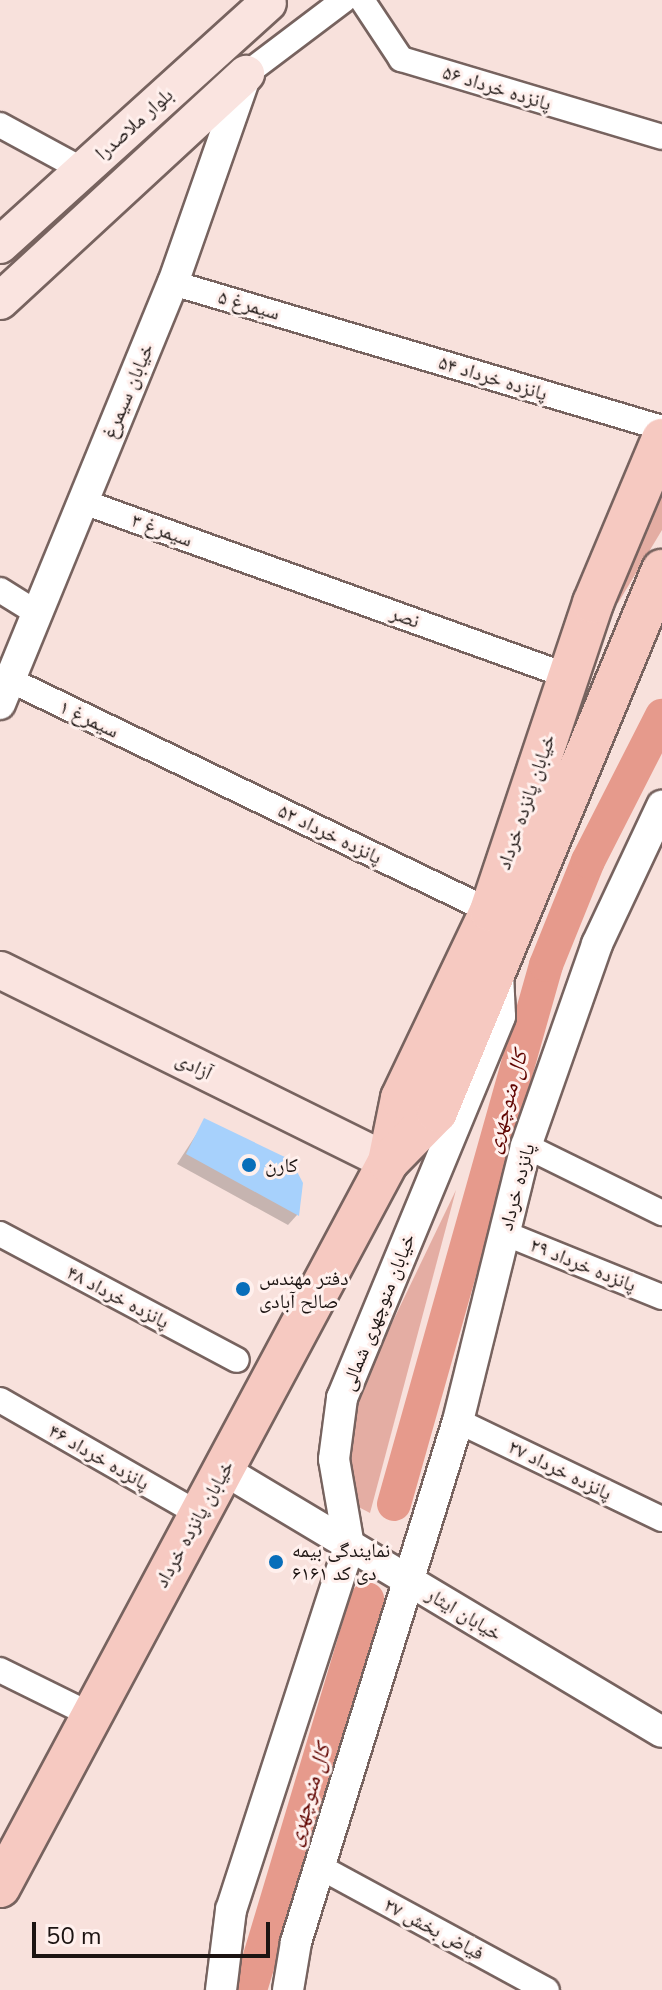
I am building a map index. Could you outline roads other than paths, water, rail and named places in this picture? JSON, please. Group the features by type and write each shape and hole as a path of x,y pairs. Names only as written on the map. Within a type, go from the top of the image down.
{"main road":[{"name":"بلوار ملاصدرا","path":"0,245 269,1"},
{"name":"بلوار ملاصدرا","path":"0,301 246,74"},
{"name":"خیابان پانزده خرداد","path":"388,1162 401,1098 490,911 568,676 662,439"},
{"name":"خیابان پانزده خرداد","path":"0,1887 388,1162 437,1112 662,570"},
{"name":"آزادی","path":"0,970 388,1162"}],"street":[{"path":"246,74 344,0"},
{"name":"پانزده خرداد ۵۶","path":"362,0 401,59 662,137"},
{"name":"خیابان سیمرغ","path":"5,692 173,283 246,74"},
{"path":"0,125 83,170"},
{"name":"سیمرغ ۵","path":"173,283 325,327"},
{"name":"پانزده خرداد ۵۴","path":"325,327 662,428"},
{"name":"سیمرغ ۳","path":"81,501 242,559"},
{"name":"نصر","path":"242,559 568,676"},
{"path":"0,590 37,613"},
{"name":"سیمرغ ۱","path":"5,692 169,758"},
{"name":"پانزده خرداد ۵۲","path":"169,758 490,911"},
{"name":"پانزده خرداد","path":"406,1579 458,1421 526,1146 597,944 662,806"},
{"name":"خیابان منوچهری شمالی","path":"221,1990 231,1910 349,1546 334,1459 342,1398 500,1016 498,965"},
{"path":"526,1146 662,1213"},
{"name":"پانزده خرداد ۲۹","path":"504,1233 662,1297"},
{"name":"پانزده خرداد ۴۸","path":"0,1234 237,1360"},
{"name":"پانزده خرداد ۴۶","path":"0,1400 199,1514"},
{"name":"پانزده خرداد ۲۷","path":"458,1421 662,1519"},
{"name":"خیابان ایثار","path":"224,1470 662,1732"},
{"path":"288,1990 320,1867 406,1579"},
{"path":"0,1670 91,1715"},
{"name":"فیاض بخش ۲۷","path":"320,1867 547,1990"}],"waterway":[{"name":"کال منوچهری","path":"394,1504 546,965 588,861 662,716"},
{"name":"کال منوچهری","path":"250,1990 367,1599"}],"place":[{"name":"کارن","path":"249,1165"},
{"name":"دفتر مهندس صالح آبادی","path":"243,1289"},
{"name":"نمایندگی بیمه دی کد ۶۱۶۱","path":"276,1562"}]}
